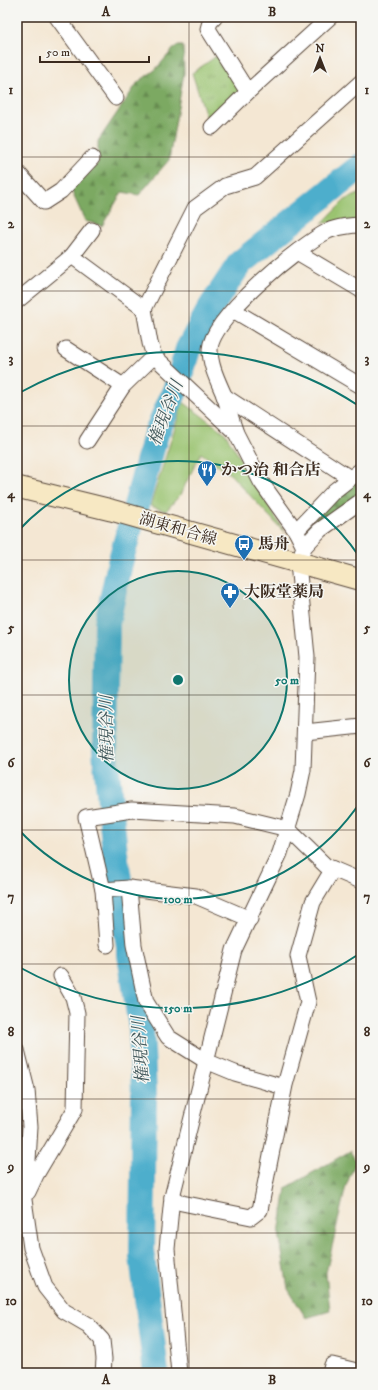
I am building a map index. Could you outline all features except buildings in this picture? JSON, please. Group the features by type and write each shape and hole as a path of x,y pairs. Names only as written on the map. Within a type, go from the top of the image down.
{"main road":[{"name":"湖東和合線","path":"17,487 161,524 301,555 361,580"}],"street":[{"path":"57,17 116,98"},
{"path":"215,17 210,22 208,29 244,86 251,89"},
{"path":"212,127 251,89 330,17"},
{"path":"236,433 159,360 150,343 144,309 195,208 225,186 255,177 361,82"},
{"path":"17,172 44,202 61,191 92,158"},
{"path":"178,1373 167,1248 172,1197 234,950 280,853 288,829 303,770 305,732 307,657 301,555 296,532 261,482 236,433 224,396 214,374 210,348 219,327 233,310 265,278 297,252 329,231 361,225"},
{"path":"17,301 72,256 92,230"},
{"path":"297,252 361,290"},
{"path":"72,256 144,309"},
{"path":"233,310 361,386"},
{"path":"66,349 123,386"},
{"path":"87,441 123,386 159,360"},
{"path":"224,396 356,474 334,491 296,532"},
{"path":"301,555 320,530 361,501"},
{"path":"305,732 361,726"},
{"path":"108,945 103,890 86,817 132,810 235,816 288,829 326,866 361,881"},
{"path":"172,1197 182,1203 251,1217 260,1210 284,1087 308,1002 298,956 312,902 333,868"},
{"path":"103,890 129,888 196,896 250,918"},
{"path":"129,888 134,945 146,1002 168,1037 206,1061 235,1074 284,1087"},
{"path":"24,1202 36,1175 75,1109 77,1014 73,998 61,976"},
{"path":"17,1050 28,1090 30,1127 28,1161 23,1193 24,1202 22,1221 45,1287 64,1311 88,1326 102,1340 104,1359 103,1373"},
{"path":"330,1373 332,1365 361,1372"}],"green space":[{"path":"176,46 183,46 184,73 169,160 139,195 122,192 102,226 85,221 71,190 98,163 98,141 138,82 155,70"},
{"path":"218,55 242,92 213,116 206,116 192,73"},
{"path":"361,193 361,221 322,223 345,200"},
{"path":"183,402 225,433 285,533 231,475 201,453 180,495 166,511 150,506"},
{"path":"361,474 361,492 310,531 309,524"},
{"path":"350,1151 356,1161 346,1186 326,1273 330,1311 306,1318 288,1289 279,1233 286,1188"}],"waterway":[{"name":"権現谷川","path":"156,1373 142,1256 144,1094 141,1028 115,853 105,751 107,623 120,563 156,434 177,386 188,349 211,307 240,263 361,166"}],"place":[{"name":"かつ治 和合店","path":"207,487"},
{"name":"馬舟","path":"244,561"},
{"name":"大阪堂薬局","path":"230,609"}]}
